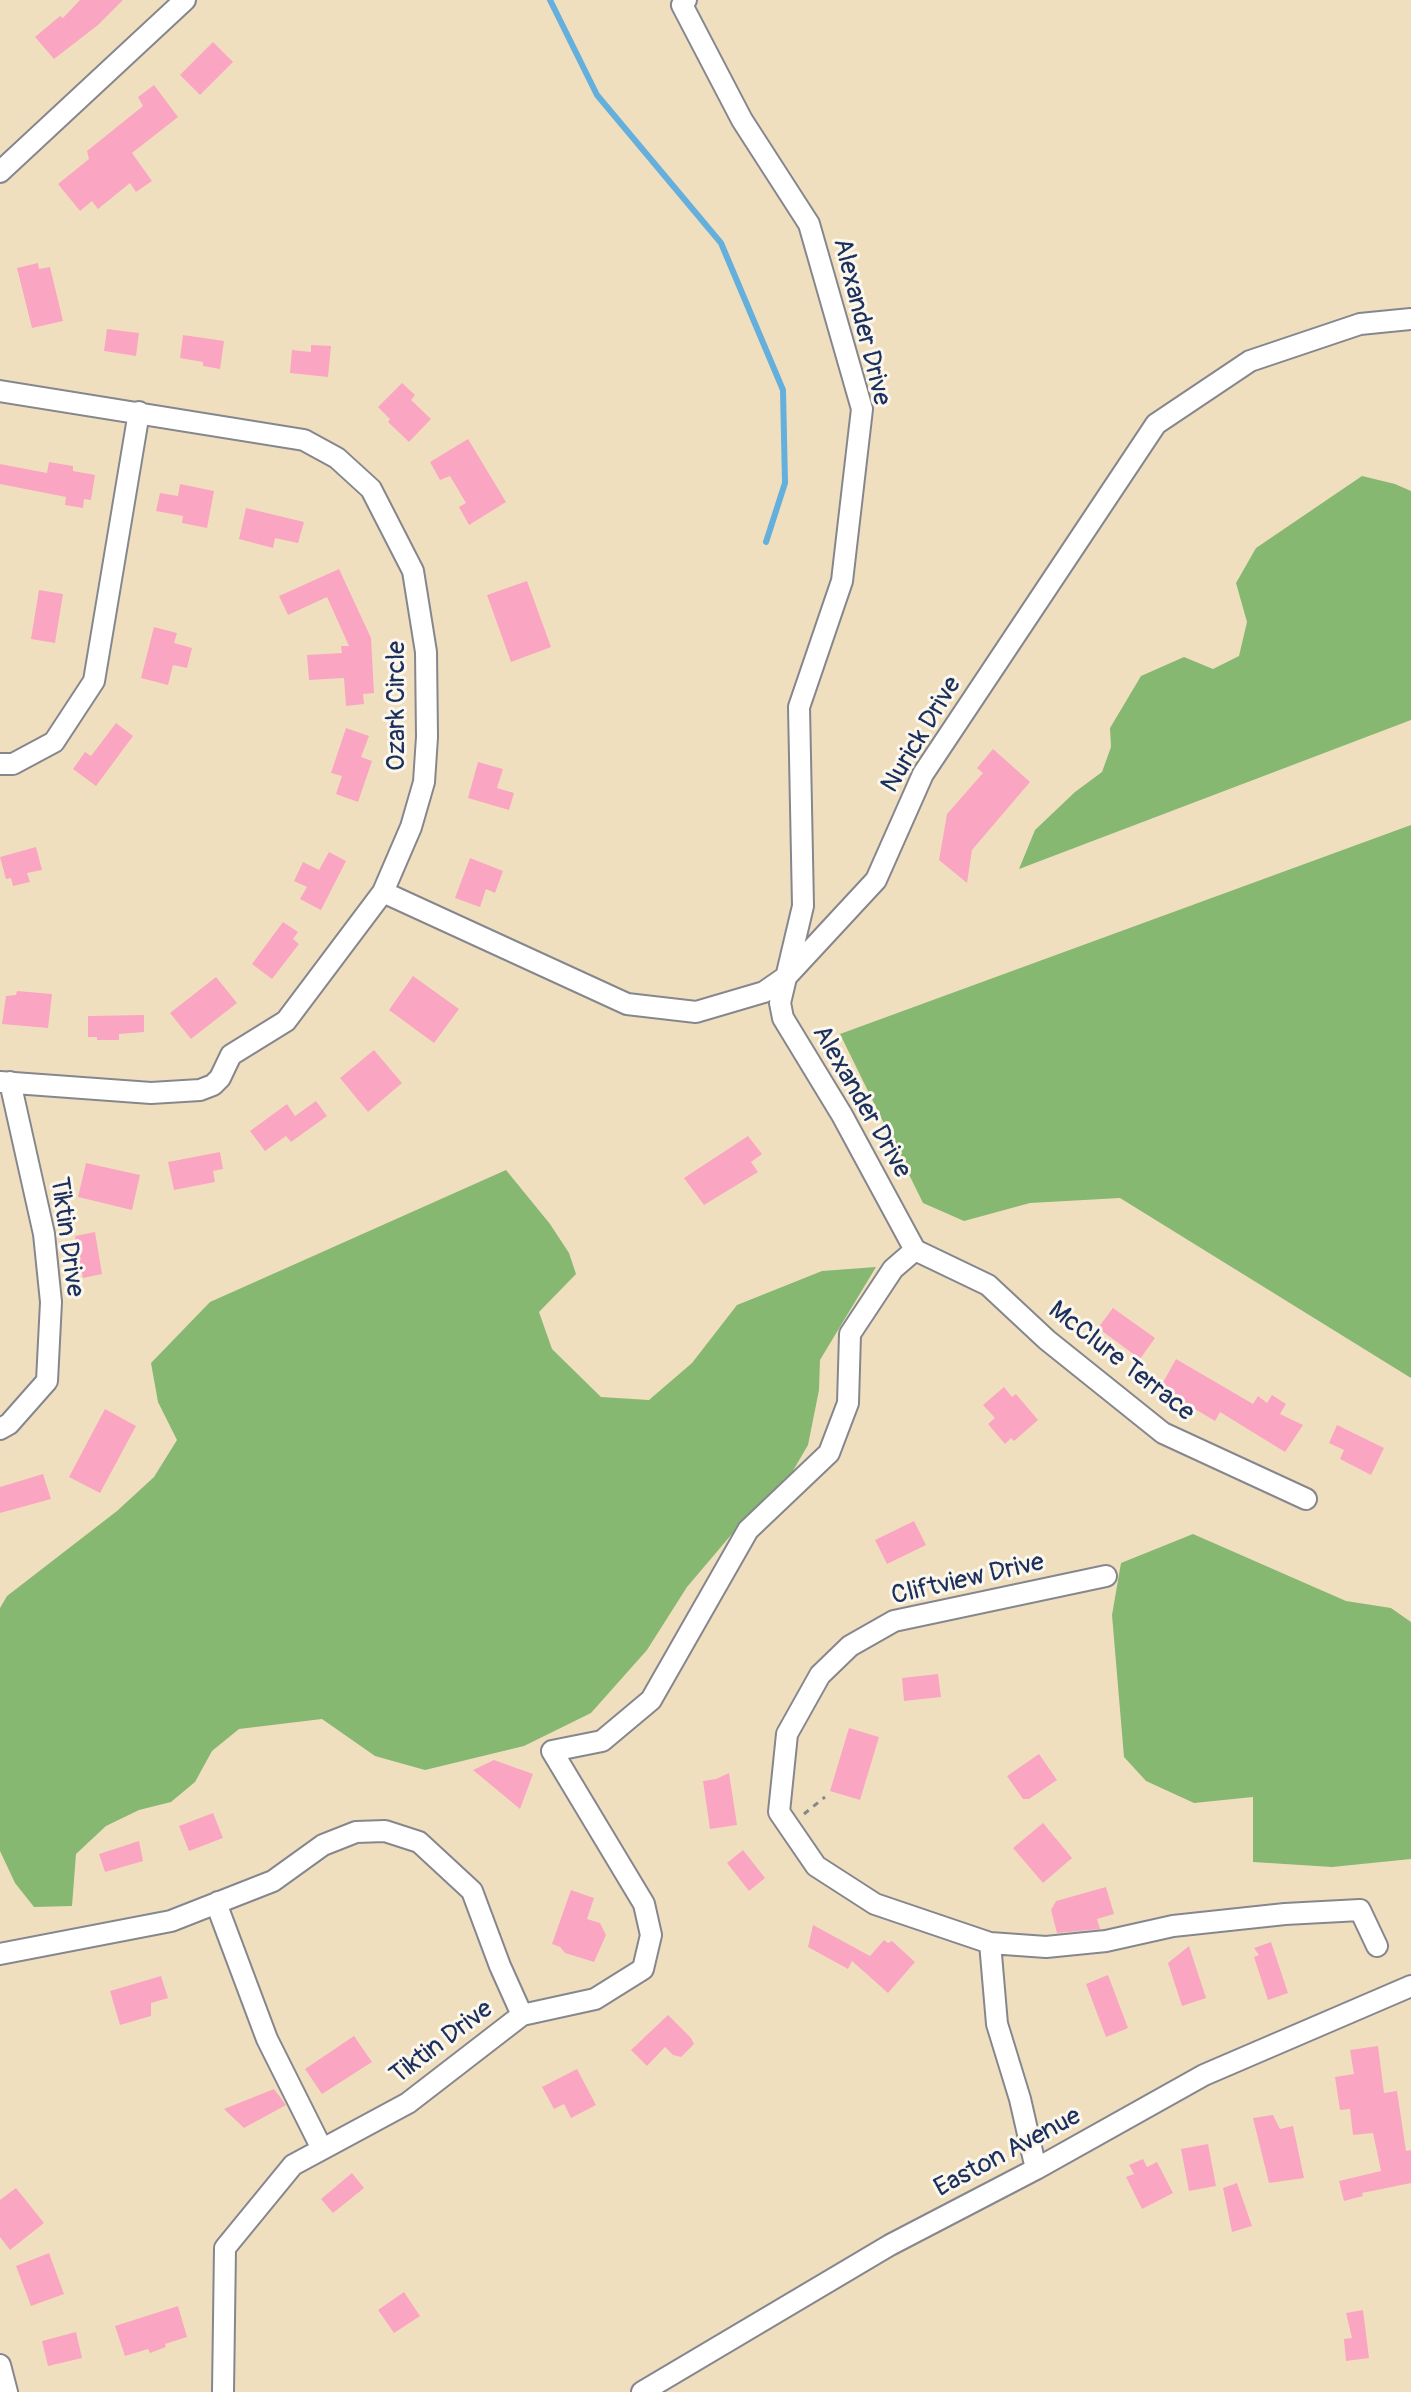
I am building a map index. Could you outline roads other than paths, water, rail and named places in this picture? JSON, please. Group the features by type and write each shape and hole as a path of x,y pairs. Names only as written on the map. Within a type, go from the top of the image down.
{"street":[{"path":"0,172 185,0"},
{"name":"Alexander Drive","path":"686,0 682,5 742,120 809,224 862,409 842,581 799,707 803,906 780,1003 783,1018 842,1115 915,1250"},
{"name":"Nurick Drive","path":"383,892 627,1004 696,1012 764,992 787,976 876,880 923,774 1156,424 1250,361 1360,324 1411,319"},
{"name":"Ozark Circle","path":"0,391 304,440 337,458 371,489 413,571 426,652 427,737 424,782 411,827 383,892 286,1021 231,1055 220,1078 213,1085 200,1090 151,1093 5,1082"},
{"path":"0,764 13,764 54,742 94,681 139,412"},
{"name":"Tiktin Drive","path":"0,1429 9,1424 47,1381 51,1302 44,1234 5,1082"},
{"path":"522,2015 595,1999 643,1969 651,1935 644,1904 552,1751 602,1741 651,1700 748,1530 829,1453 848,1403 850,1334 893,1269 915,1250"},
{"name":"McClure Terrace","path":"915,1250 988,1285 1047,1340 1163,1433 1306,1499"},
{"name":"Cliftview Drive","path":"1106,1576 894,1621 850,1646 820,1675 787,1734 779,1812 816,1866 875,1904 990,1943 1046,1947 1106,1941 1173,1926 1285,1914 1360,1910 1377,1946"},
{"name":"Tiktin Drive","path":"0,1954 171,1921 273,1881 323,1845 356,1832 385,1831 419,1842 472,1891 522,2015 408,2103 293,2165 225,2248 217,2391"},
{"path":"218,1902 267,2039 322,2149"},
{"path":"990,1943 997,2024 1020,2099 1036,2169"},
{"name":"Easton Avenue","path":"642,2392 890,2245 1036,2169 1204,2075 1411,1986"},
{"path":"0,2365 7,2392"}],"waterway":[{"path":"550,0 597,95 721,243 783,390 785,483 766,542"}]}
